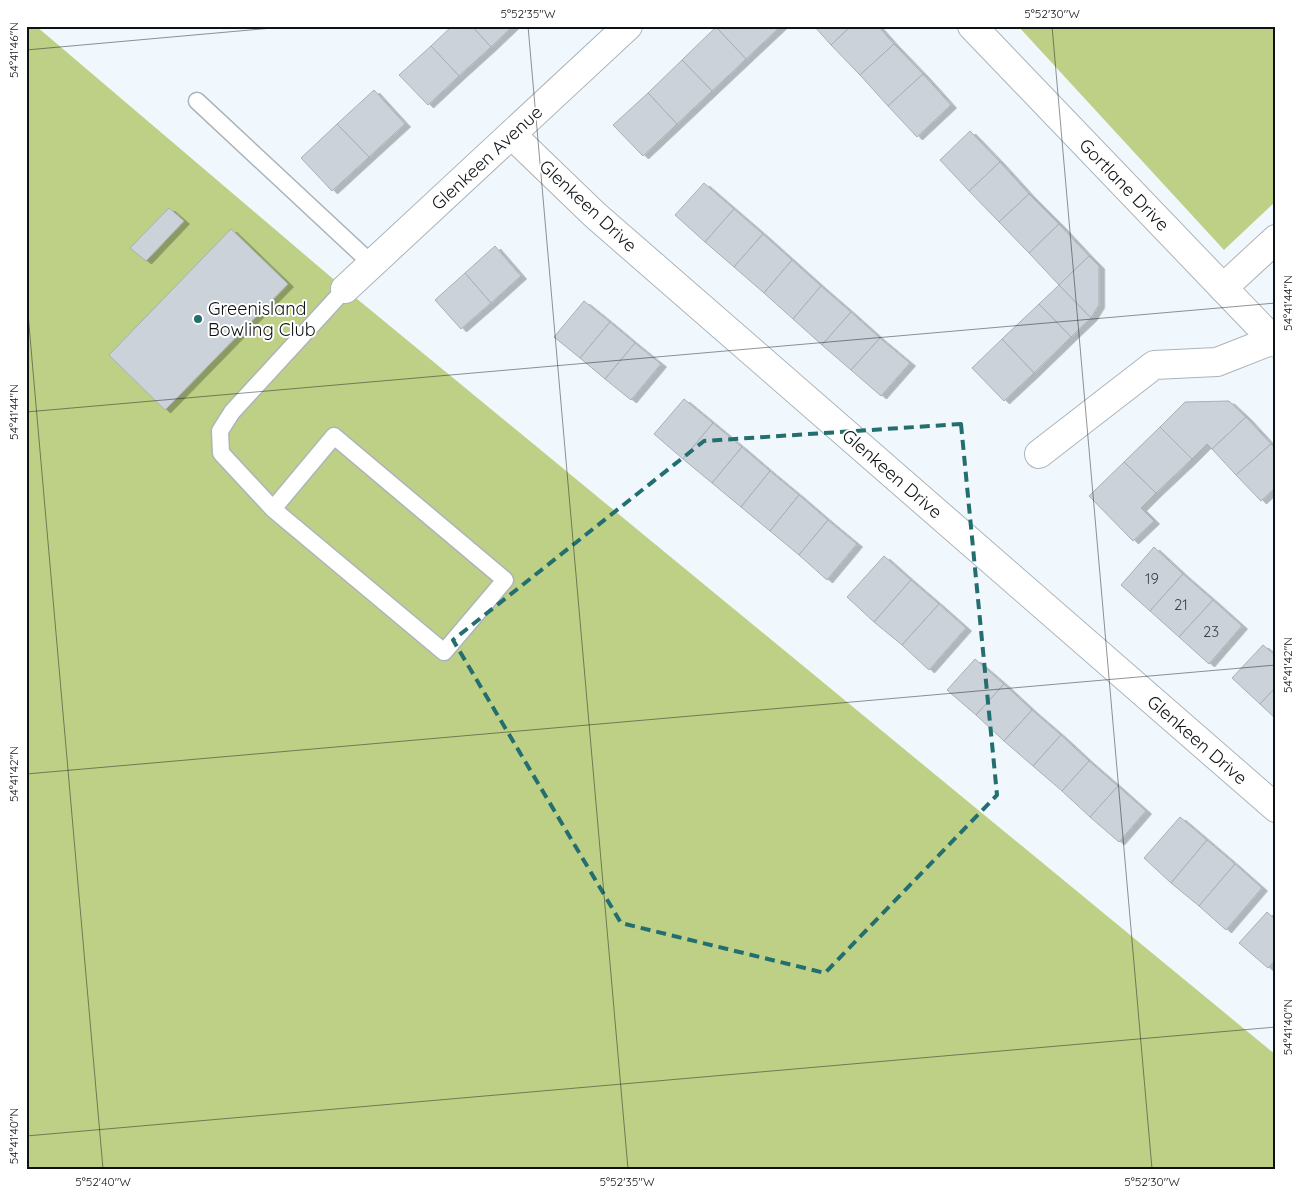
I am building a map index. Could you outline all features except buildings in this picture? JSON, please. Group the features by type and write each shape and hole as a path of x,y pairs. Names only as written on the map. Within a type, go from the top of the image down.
{"street":[{"name":"Glenkeen Avenue","path":"345,289 628,26"},
{"name":"Gortlane Drive","path":"972,26 1274,341"},
{"name":"Glenkeen Drive","path":"512,135 595,215 1276,808"},
{"path":"1223,288 1276,240"},
{"path":"1039,454 1154,364 1217,362 1274,341"}],"lane":[{"path":"197,101 372,265"},
{"path":"273,509 334,436 505,580 444,652 273,509 221,453 220,431 232,412 345,289"}],"highlighted area":[{"path":"961,424 997,795 825,973 621,923 453,640 704,441"}],"green space":[{"path":"26,26 36,26 345,289 1276,1055 1276,1169 26,1169"},
{"path":"1018,26 1276,26 1276,201 1224,250"}],"place":[{"name":"Greenisland Bowling Club","path":"198,319"}]}
